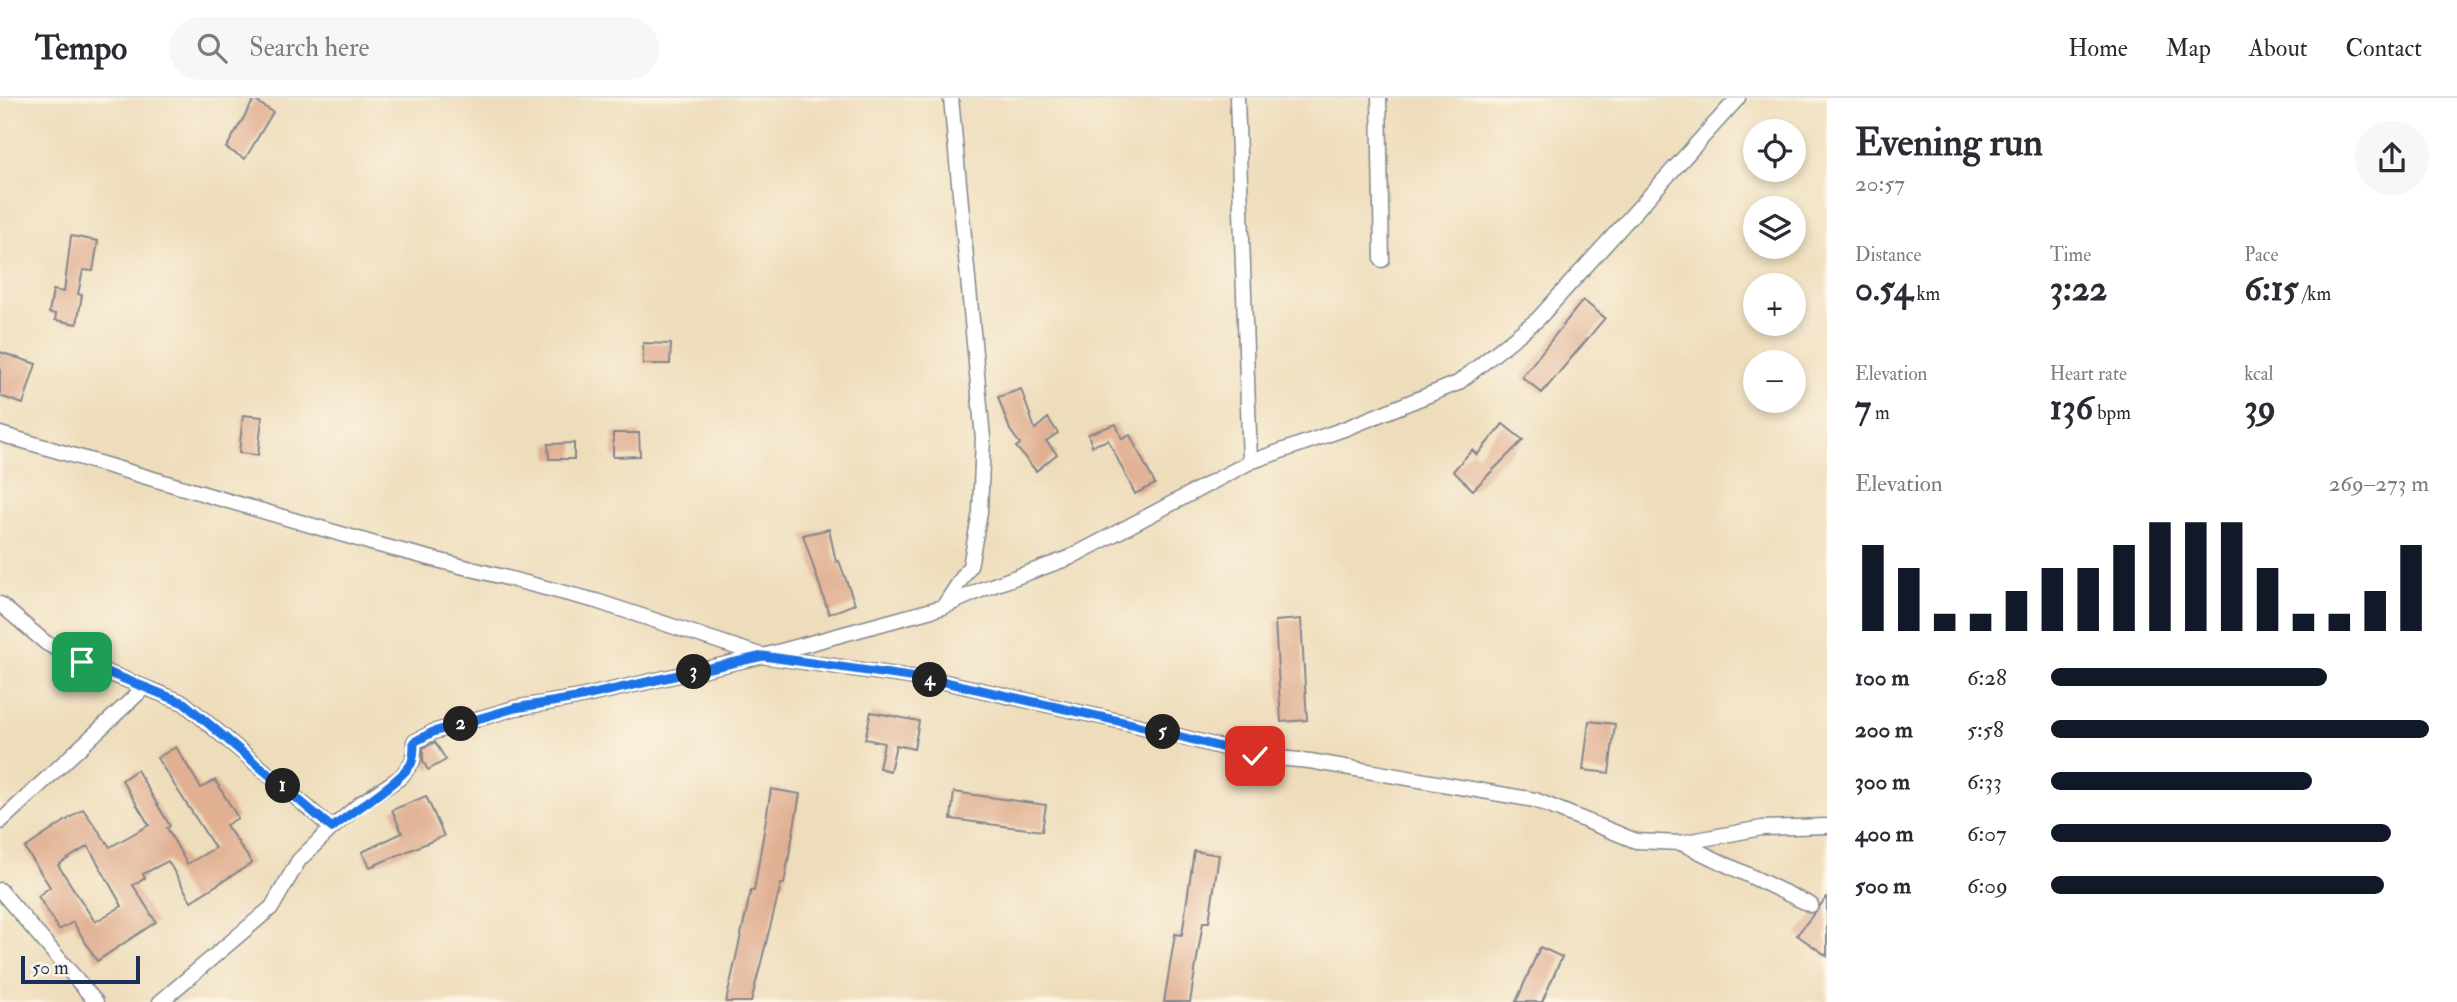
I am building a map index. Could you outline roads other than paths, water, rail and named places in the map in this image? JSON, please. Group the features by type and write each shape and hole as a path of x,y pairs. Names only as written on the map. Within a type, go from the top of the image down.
{"street":[{"path":"943,607 970,566 980,512 983,439 951,98"},
{"path":"1237,98 1250,462"},
{"path":"1379,98 1382,260"},
{"path":"160,1002 272,907 299,860 361,803 401,777 413,761 414,742 433,732 515,708 576,698 763,656 943,607 982,589 1069,558 1250,462 1344,429 1458,383 1538,319 1738,98"},
{"path":"0,434 375,544 596,601 763,656 945,682 1132,724 1255,756 1310,761 1535,800 1636,841 1681,843 1762,828 1827,826"},
{"path":"970,566 982,589"},
{"path":"0,604 46,643 82,662 184,703 332,828"},
{"path":"0,822 144,688"},
{"path":"1681,843 1811,905"},
{"path":"0,890 96,1002"}]}
